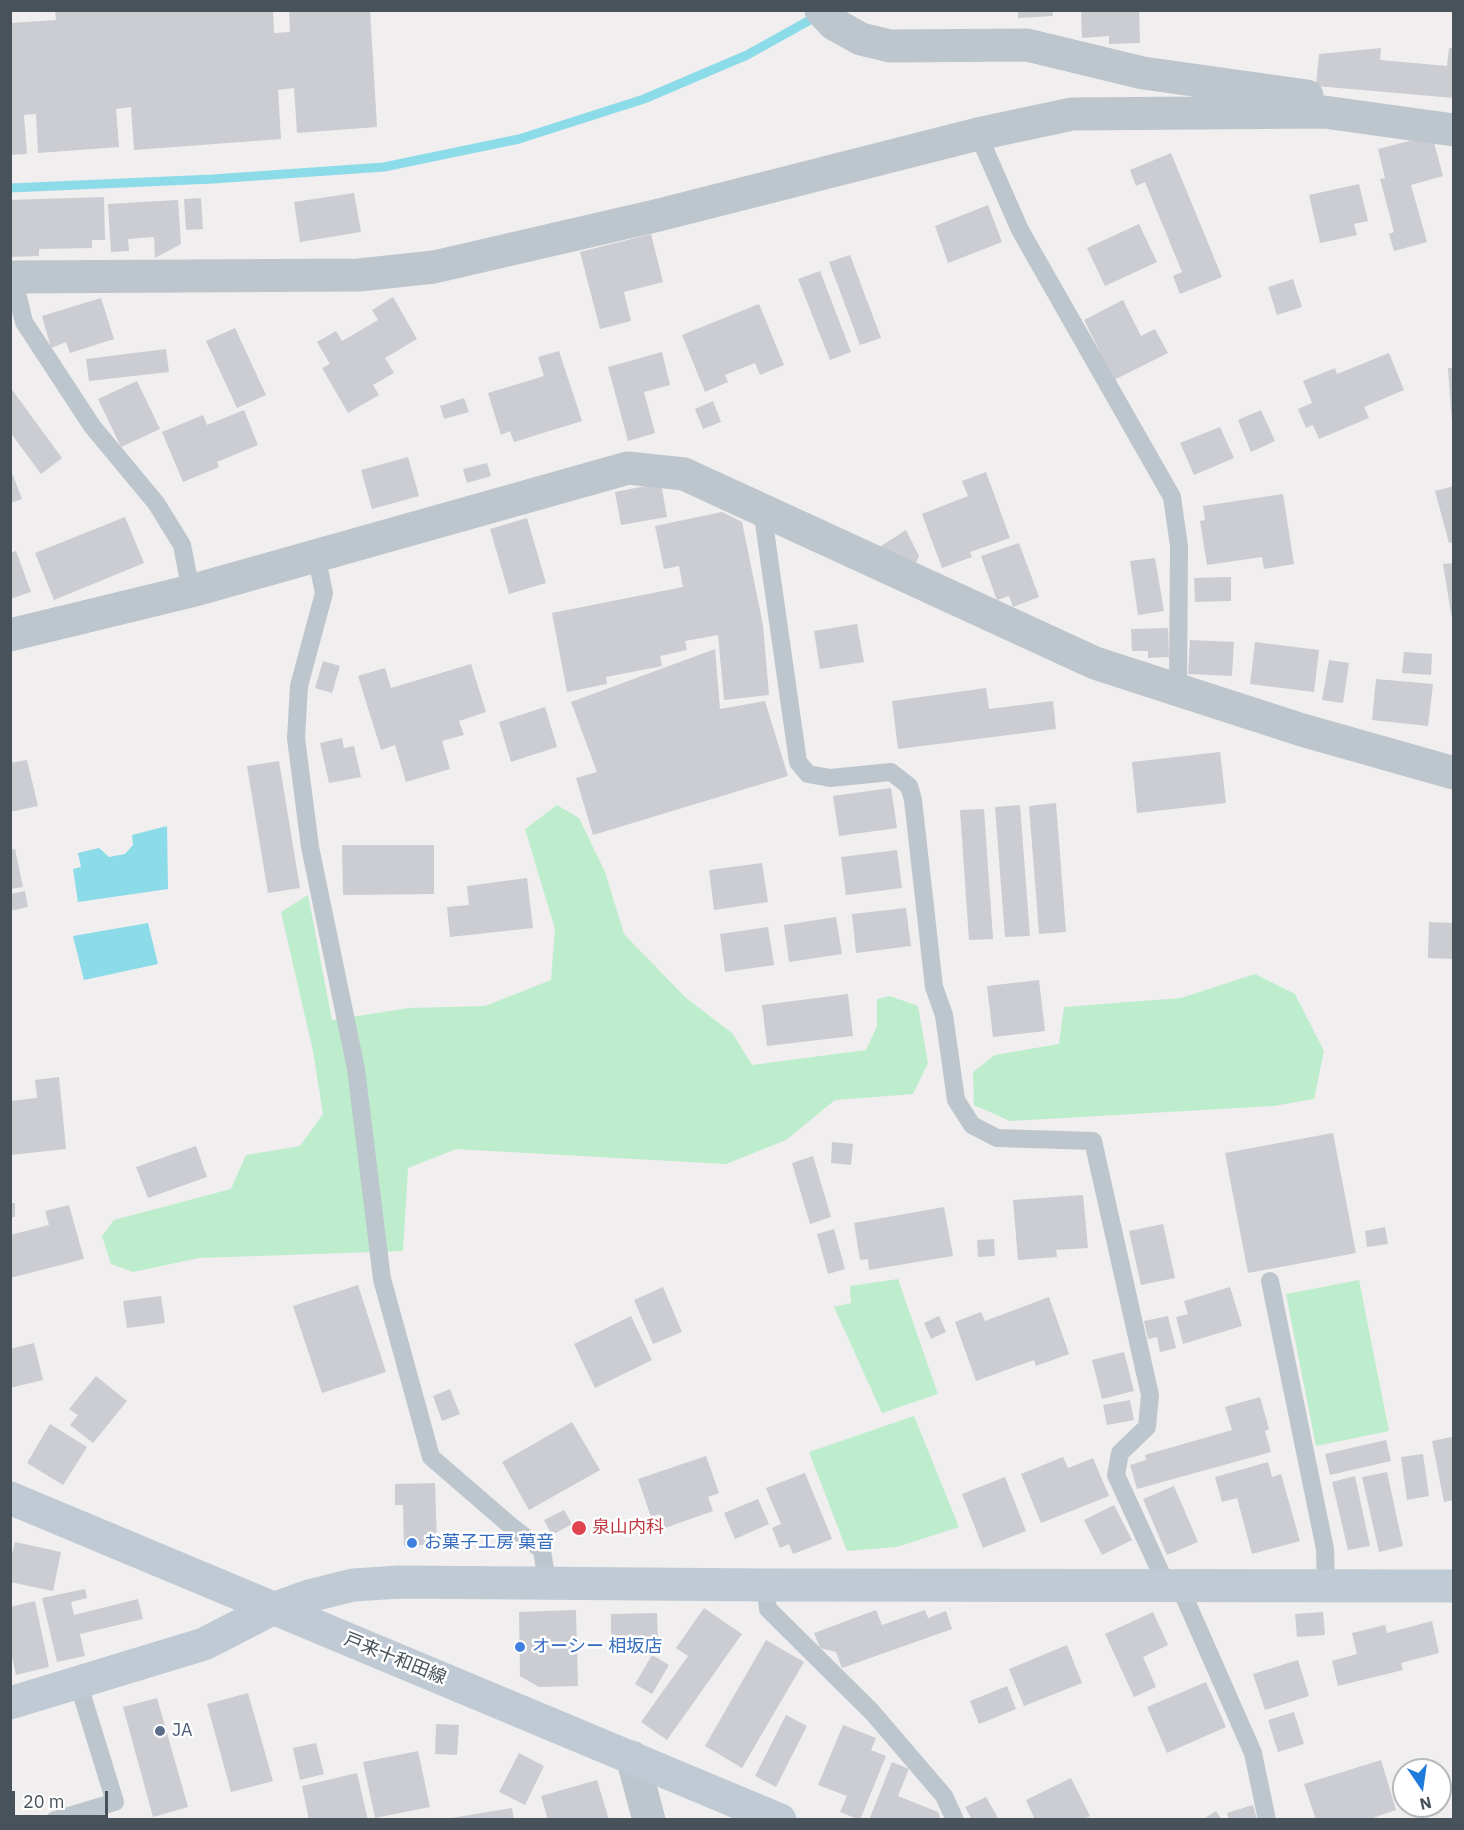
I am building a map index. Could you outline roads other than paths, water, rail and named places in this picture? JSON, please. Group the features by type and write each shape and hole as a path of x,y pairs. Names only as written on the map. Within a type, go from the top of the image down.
{"street":[{"path":"827,17 861,39 890,46 1027,45 1153,75 1292,93 1319,99 1340,114"},
{"path":"12,277 359,275 434,267 659,215 978,134 1072,114 1324,112 1449,127"},
{"path":"10,635 191,591 628,468 684,474 1095,663 1302,730 1454,773"},
{"name":"戸来十和田線","path":"10,1498 780,1820"},
{"path":"10,1703 204,1644 272,1609 309,1596 353,1585 400,1582 1454,1586"},
{"path":"632,1757 649,1820"}],"lane":[{"path":"978,134 1020,230 1172,497 1179,546 1178,690"},
{"path":"12,277 24,322 92,426 156,503 182,545 191,591"},
{"path":"762,509 798,762 808,774 830,778 891,772 909,786 913,800 934,987 944,1015 956,1100 972,1125 997,1138 1093,1141 1150,1395 1147,1427 1120,1453 1116,1475 1253,1753 1267,1820"},
{"path":"316,555 324,593 299,686 296,738 310,847 356,1069 382,1278 430,1457 502,1520 542,1550 547,1583"},
{"path":"1270,1281 1325,1549 1326,1585"},
{"path":"765,1585 768,1609 872,1712 944,1796 955,1820"},
{"path":"55,1820 115,1802 78,1682"}],"water":[{"path":"167,826 168,889 78,902 73,869 81,867 78,853 99,848 109,857 125,854 133,845 132,835"},
{"path":"148,923 158,964 84,980 73,936"}],"waterway":[{"path":"10,188 213,179 384,167 519,139 644,99 747,55 819,15"}],"place":[{"name":"泉山内科","path":"579,1528"},
{"name":"お菓子工房 菓音","path":"412,1543"},
{"name":"オーシー 相坂店","path":"520,1647"},
{"name":"JA","path":"160,1731"}]}
